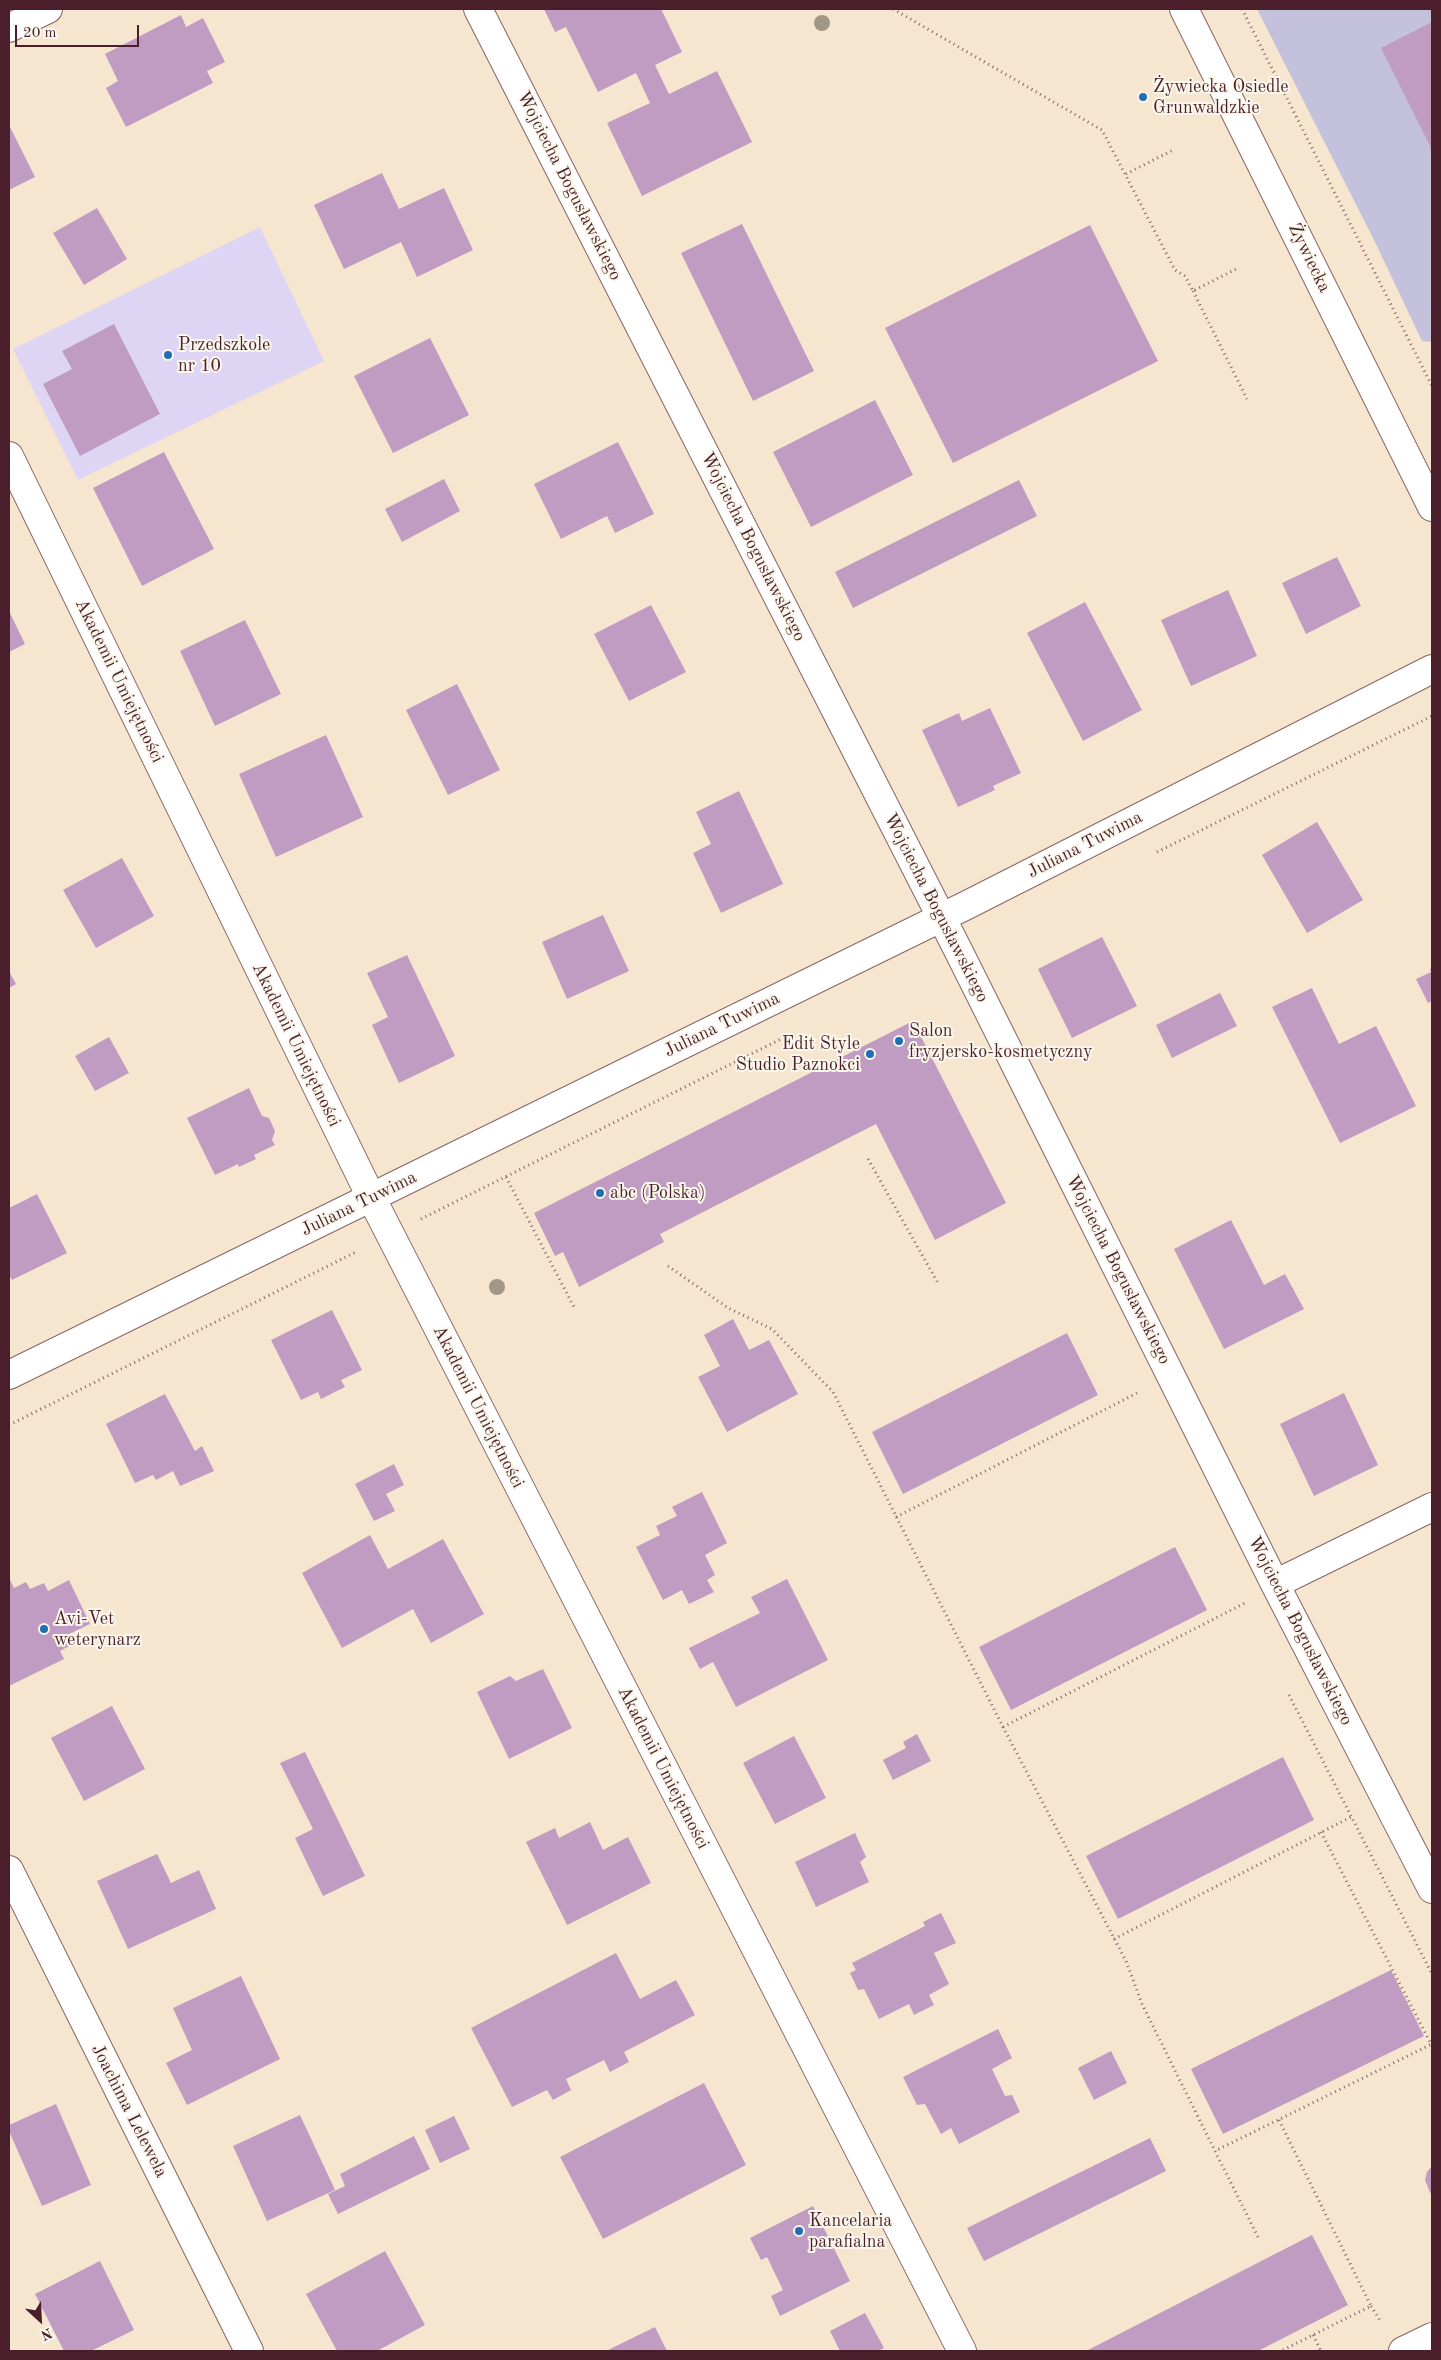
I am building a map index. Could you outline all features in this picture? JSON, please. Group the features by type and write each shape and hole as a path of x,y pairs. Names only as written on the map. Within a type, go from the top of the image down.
{"street":[{"path":"9,28 48,9"},
{"name":"Wojciecha Bogusławskiego","path":"478,9 941,918 1275,1584 1432,1889"},
{"name":"Żywiecka","path":"1184,9 1432,507"},
{"name":"Akademii Umiejętności","path":"9,456 371,1198 962,2351"},
{"name":"Juliana Tuwima","path":"9,1375 941,918 1432,669"},
{"path":"1275,1584 1432,1507"},
{"name":"Joachima Lelewela","path":"9,1870 250,2351"},
{"path":"1403,2351 1432,2337"}],"path":[{"path":"893,9 1102,130 1175,270 1185,276 1247,399"},
{"path":"1242,9 1432,386"},
{"path":"1126,174 1175,149"},
{"path":"1193,291 1236,269"},
{"path":"868,1159 939,1286"},
{"path":"506,1177 575,1308"},
{"path":"9,1425 366,1247"},
{"path":"668,1266 728,1308 772,1329 833,1392 1003,1727 1126,1961 1142,2004 1258,2237"},
{"path":"896,1517 1139,1391"},
{"path":"1003,1727 1243,1604 1275,1584"},
{"path":"1114,1939 1351,1817"},
{"path":"1215,2151 1431,2044 1321,1832"},
{"path":"1279,2120 1379,2321"},
{"path":"1281,2351 1371,2306"},
{"path":"1313,2335 1321,2351"}],"shaded area":[{"path":"1257,9 1432,9 1432,342 1422,341 1375,242"},
{"name":"Przedszkole nr 10","path":"260,227 324,361 78,480 13,349"}],"building":[{"path":"544,9 661,9 682,52 655,65 669,94 717,71 752,142 642,196 607,123 650,103 636,73 598,92 566,27 555,32"},
{"path":"181,15 186,27 203,18 225,62 207,71 213,83 126,127 106,88 118,81 105,54"},
{"path":"1432,22 1432,150 1381,48"},
{"path":"9,125 35,177 9,190"},
{"path":"382,173 399,209 444,188 473,250 417,277 401,242 344,269 314,205"},
{"path":"97,208 127,259 84,285 53,233"},
{"path":"742,224 814,371 753,401 681,253"},
{"path":"1090,225 1158,361 953,463 885,328"},
{"path":"114,324 160,414 80,456 43,384 72,369 62,351"},
{"path":"430,338 469,415 393,453 354,376"},
{"path":"875,400 913,475 811,527 773,452"},
{"path":"618,442 654,514 615,533 607,516 561,539 534,484"},
{"path":"164,452 214,549 142,586 93,488"},
{"path":"444,479 460,511 402,542 385,509"},
{"path":"1019,480 1037,516 853,608 835,572"},
{"path":"1337,557 1361,606 1306,634 1282,583"},
{"path":"1228,590 1257,656 1191,686 1161,620"},
{"path":"1085,602 1142,710 1083,741 1027,633"},
{"path":"651,605 686,672 629,701 594,634"},
{"path":"9,611 25,644 9,652"},
{"path":"245,620 281,694 215,726 180,651"},
{"path":"457,684 500,770 448,795 406,710"},
{"path":"990,708 1021,773 993,786 995,790 958,807 922,730 959,713 962,721"},
{"path":"326,735 363,817 276,857 239,774"},
{"path":"739,791 783,884 721,913 693,853 711,844 696,812"},
{"path":"1317,822 1363,900 1307,933 1262,855"},
{"path":"122,858 154,916 96,948 63,890"},
{"path":"603,915 629,971 567,999 542,942"},
{"path":"1102,937 1137,1006 1072,1038 1038,969"},
{"path":"407,955 455,1056 399,1083 372,1025 388,1017 367,973"},
{"path":"1432,968 1432,1001 1428,1003 1416,979 1431,972 1430,969"},
{"path":"9,971 16,984 9,988"},
{"path":"1312,988 1339,1044 1376,1026 1416,1106 1340,1143 1272,1007"},
{"path":"1220,993 1237,1026 1172,1058 1156,1025"},
{"path":"913,1021 1006,1203 935,1240 876,1124 660,1234 664,1242 579,1287 563,1252 555,1256 534,1213"},
{"path":"109,1037 129,1073 95,1091 75,1056"},
{"path":"249,1088 262,1116 269,1118 275,1131 272,1140 275,1145 254,1155 256,1159 239,1167 238,1164 215,1175 187,1118"},
{"path":"37,1194 67,1253 12,1280 9,1275 9,1208"},
{"path":"1231,1220 1264,1285 1285,1274 1304,1309 1224,1349 1174,1249"},
{"path":"332,1310 362,1370 341,1380 345,1387 321,1399 318,1392 301,1400 271,1340"},
{"path":"733,1319 749,1350 769,1340 798,1394 727,1432 698,1377 720,1366 704,1335"},
{"path":"1067,1333 1098,1395 903,1494 872,1432"},
{"path":"1344,1393 1378,1465 1314,1496 1280,1424"},
{"path":"165,1394 195,1451 202,1446 214,1471 180,1486 173,1471 156,1480 153,1475 135,1483 106,1424"},
{"path":"394,1464 404,1485 386,1494 395,1511 374,1521 355,1484"},
{"path":"702,1492 727,1543 705,1555 715,1575 707,1580 714,1592 689,1604 682,1590 663,1600 636,1547 660,1535 656,1526 677,1516 672,1507"},
{"path":"370,1535 388,1569 443,1539 484,1614 431,1643 413,1609 342,1648 302,1573"},
{"path":"1175,1547 1207,1610 1011,1710 979,1647"},
{"name":"Avi-Vet weterynarz","path":"9,1578 14,1588 26,1582 30,1589 44,1583 48,1591 69,1580 90,1624 69,1634 73,1644 60,1651 64,1659 9,1686"},
{"path":"787,1579 828,1660 736,1707 713,1662 700,1669 689,1648 760,1613 751,1597"},
{"path":"543,1669 572,1728 509,1759 477,1692 510,1676 516,1681"},
{"path":"112,1706 145,1769 84,1801 51,1738"},
{"path":"917,1734 931,1761 893,1780 883,1760 906,1748 903,1742"},
{"path":"794,1736 826,1798 775,1824 743,1763"},
{"path":"305,1752 365,1876 323,1896 295,1838 313,1829 280,1763"},
{"path":"1283,1757 1314,1820 1118,1919 1086,1856"},
{"path":"590,1822 603,1850 628,1837 651,1883 567,1925 526,1842 555,1828 559,1838"},
{"path":"855,1833 866,1857 860,1862 869,1882 816,1907 795,1862"},
{"path":"157,1854 171,1883 199,1870 216,1909 128,1949 97,1881"},
{"path":"941,1913 956,1943 934,1953 949,1984 929,1995 934,2005 914,2015 909,2004 879,2019 864,1989 858,1990 850,1973 856,1970 852,1963 925,1926 923,1922"},
{"path":"616,1953 640,1999 676,1980 695,2015 624,2052 629,2062 610,2072 604,2060 566,2079 571,2090 553,2100 547,2090 512,2107 471,2028"},
{"path":"1391,1970 1424,2036 1223,2134 1191,2069"},
{"path":"241,1976 280,2059 187,2105 166,2063 192,2050 173,2008"},
{"path":"998,2029 1012,2058 992,2069 1005,2096 1012,2095 1020,2112 959,2144 951,2128 941,2134 925,2104 917,2105 903,2077"},
{"path":"1111,2051 1127,2083 1094,2100 1078,2068"},
{"path":"704,2083 746,2165 603,2239 560,2157"},
{"path":"56,2104 91,2185 42,2206 9,2131 9,2125"},
{"path":"300,2115 335,2190 267,2221 233,2146"},
{"path":"454,2116 470,2149 440,2163 425,2130"},
{"path":"414,2136 430,2169 338,2214 328,2194 345,2186 340,2174"},
{"path":"1150,2138 1166,2171 984,2261 967,2228"},
{"path":"1432,2166 1432,2197 1425,2180 1427,2172"},
{"path":"813,2206 850,2281 780,2316 771,2296 783,2290 767,2257 761,2260 750,2238"},
{"path":"1312,2235 1348,2305 1258,2351 1086,2351"},
{"path":"385,2251 425,2325 377,2351 337,2351 306,2294"},
{"path":"100,2261 134,2330 91,2351 64,2351 35,2294"},
{"path":"865,2313 884,2348 878,2351 840,2351 830,2331"},
{"path":"655,2327 667,2351 607,2351 610,2349"}],"place":[{"name":"Żywiecka Osiedle Grunwaldzkie","path":"1143,97"},
{"name":"Przedszkole nr 10","path":"168,355"},
{"name":"Salon fryzjersko-kosmetyczny","path":"899,1041"},
{"name":"Edit Style Studio Paznokci","path":"870,1054"},
{"name":"abc (Polska)","path":"600,1193"},
{"name":"Avi-Vet weterynarz","path":"44,1629"},
{"name":"Kancelaria parafialna","path":"799,2231"}]}
